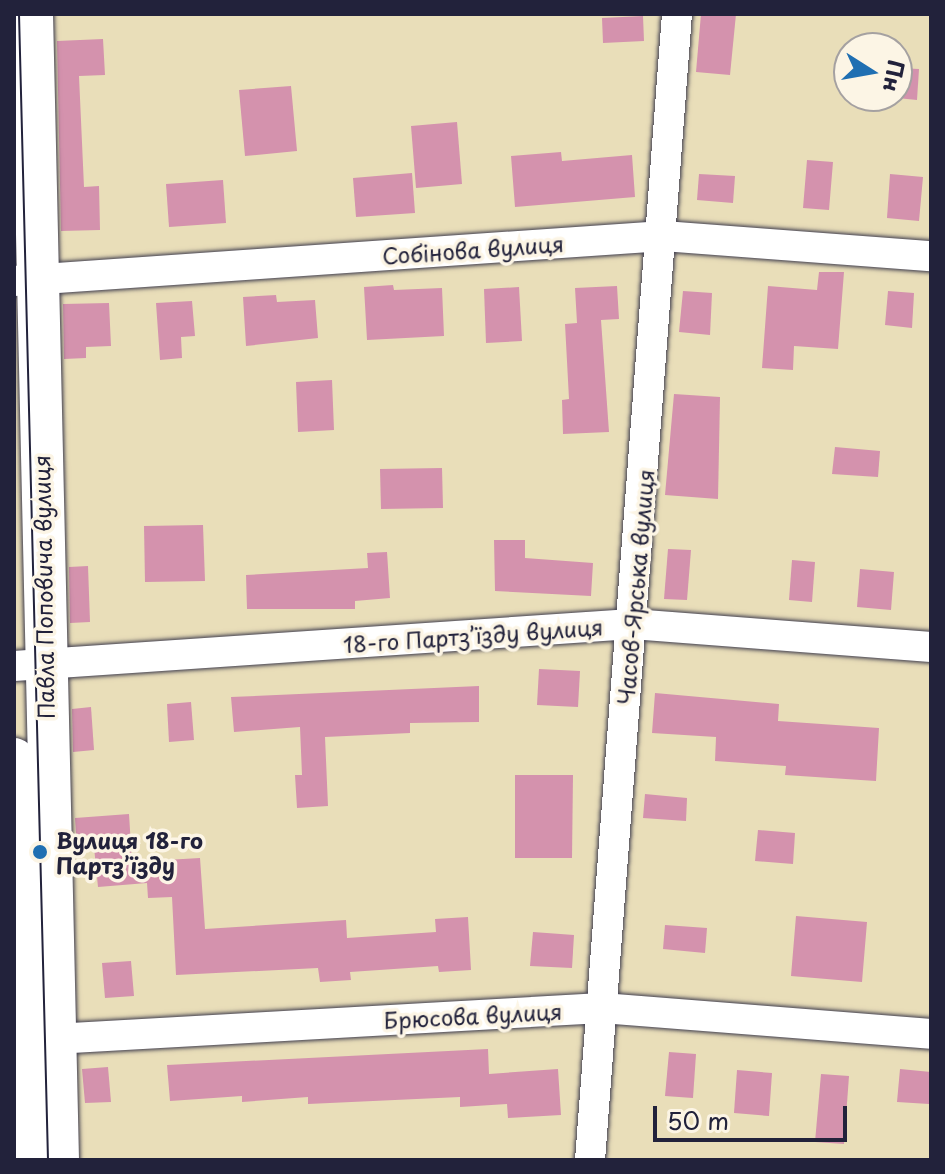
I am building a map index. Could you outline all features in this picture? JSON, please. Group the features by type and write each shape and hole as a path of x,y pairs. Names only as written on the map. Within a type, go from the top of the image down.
{"main road":[{"name":"Павла Поповича вулиця","path":"25,1160 30,1041 24,280 32,14"},
{"name":"Павла Поповича вулиця","path":"14,759 30,1041 58,1160"}],"street":[{"name":"Часов-Ярська вулиця","path":"590,1160 663,236 677,14"},
{"name":"Собінова вулиця","path":"24,280 663,236 931,256"},
{"name":"18-го Партз’їзду вулиця","path":"29,665 632,624 931,647"},
{"name":"Брюсова вулиця","path":"30,1041 602,1008 931,1034"}],"building":[{"path":"701,14 736,14 730,75 696,72"},
{"path":"643,16 644,41 603,43 602,18"},
{"path":"103,39 105,75 79,76 84,187 99,186 100,230 61,231 57,41"},
{"path":"913,69 919,69 917,100 913,100"},
{"path":"291,86 297,151 245,156 239,90"},
{"path":"457,122 462,184 416,188 411,126"},
{"path":"561,152 562,161 632,155 635,197 515,207 511,156"},
{"path":"807,160 833,162 829,210 803,208"},
{"path":"412,173 415,213 356,217 353,178"},
{"path":"699,174 735,176 733,203 697,200"},
{"path":"890,174 923,177 919,221 887,218"},
{"path":"223,180 226,223 169,227 166,184"},
{"path":"819,272 844,272 838,349 794,346 793,370 762,368 768,286 817,290"},
{"path":"393,285 394,290 442,288 444,336 367,340 364,287"},
{"path":"617,286 619,319 601,320 609,432 563,434 562,400 569,399 565,324 577,323 575,288"},
{"path":"519,287 522,341 486,343 484,289"},
{"path":"683,291 712,293 710,335 679,332"},
{"path":"888,291 914,293 912,328 885,325"},
{"path":"276,295 277,302 315,300 318,338 246,346 243,297"},
{"path":"192,301 195,336 181,337 182,358 160,360 156,303"},
{"path":"109,303 111,346 86,347 86,358 64,359 63,304"},
{"path":"332,380 334,430 298,432 296,382"},
{"path":"674,394 720,397 718,499 665,495"},
{"path":"835,447 880,451 878,477 832,474"},
{"path":"442,468 443,508 381,509 380,469"},
{"path":"203,525 205,581 145,582 144,526"},
{"path":"494,540 525,540 525,558 593,563 591,596 495,591"},
{"path":"668,549 691,550 687,600 664,599"},
{"path":"387,552 390,598 355,601 355,609 247,609 246,575 368,568 367,553"},
{"path":"792,560 815,562 812,602 789,600"},
{"path":"88,566 90,622 70,623 69,567"},
{"path":"860,569 894,572 891,610 857,607"},
{"path":"539,669 580,671 578,707 537,705"},
{"path":"479,686 479,722 410,723 410,733 325,737 328,806 297,808 295,775 302,775 300,727 234,732 231,697"},
{"path":"655,693 779,704 778,721 879,728 876,781 785,775 786,766 715,761 716,737 652,733"},
{"path":"191,702 194,740 169,742 167,704"},
{"path":"91,707 94,750 73,752 72,709"},
{"path":"515,775 573,775 572,858 515,858"},
{"path":"645,794 687,798 686,821 643,818"},
{"path":"129,814 132,862 200,858 205,929 346,920 347,938 436,932 435,919 468,917 471,970 439,972 438,966 350,972 351,980 320,982 318,968 176,975 172,897 148,898 147,883 98,887 94,847 77,848 75,818"},
{"path":"758,830 795,833 793,864 755,861"},
{"path":"796,916 867,922 862,982 791,976"},
{"path":"665,925 707,928 705,953 663,949"},
{"path":"533,932 574,935 572,968 530,966"},
{"path":"131,961 134,996 105,998 102,963"},
{"path":"488,1049 489,1074 558,1069 561,1115 508,1118 507,1104 460,1107 460,1097 308,1104 308,1097 242,1102 242,1096 170,1101 167,1065"},
{"path":"669,1052 696,1054 693,1098 665,1096"},
{"path":"108,1067 111,1102 85,1103 82,1069"},
{"path":"900,1069 931,1072 929,1104 897,1102"},
{"path":"737,1070 772,1073 769,1116 734,1113"},
{"path":"821,1074 849,1076 844,1144 815,1142"}],"tram line":[{"path":"19,14 48,1160"}],"place":[{"name":"Вулиця 18-го Партз’їзду","path":"40,852"}]}
